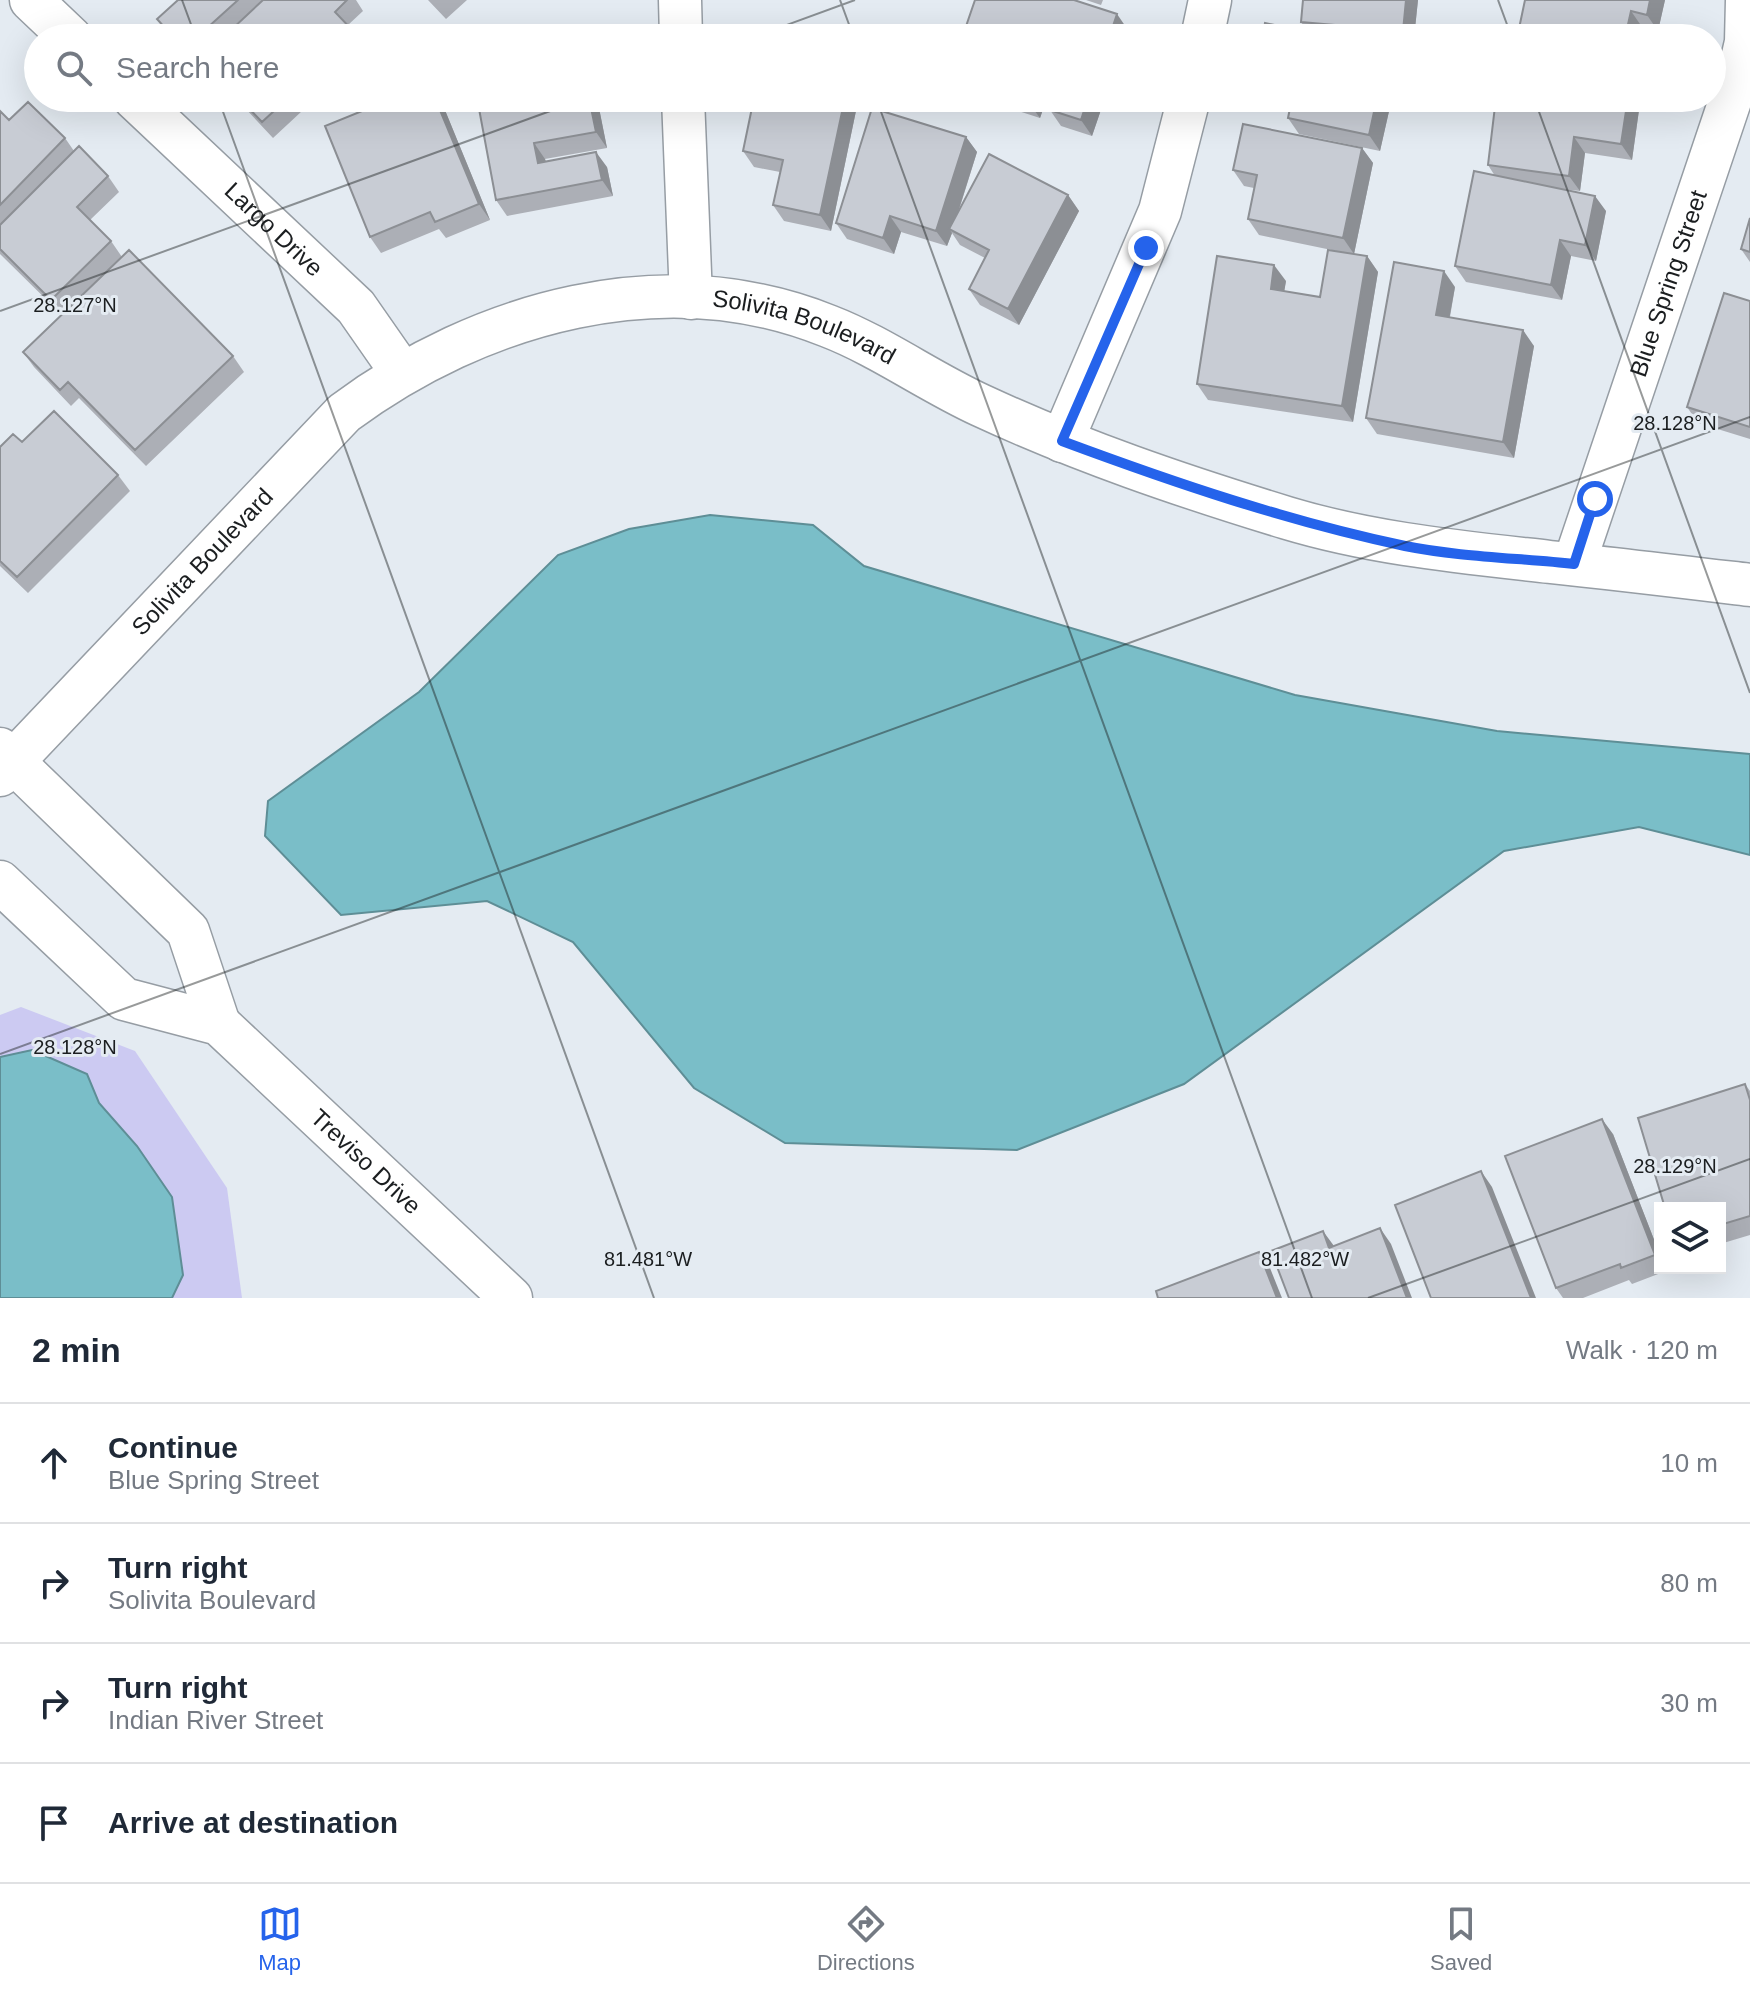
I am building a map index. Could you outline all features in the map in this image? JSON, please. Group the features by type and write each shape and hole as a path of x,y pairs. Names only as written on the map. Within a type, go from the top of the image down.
{"street":[{"path":"31,0 56,24"},
{"path":"680,0 681,24"},
{"path":"1205,24 1210,0"},
{"name":"Blue Spring Street","path":"1574,564 1738,77 1746,42 1747,0"},
{"name":"Largo Drive","path":"149,112 356,307 402,373"},
{"path":"684,112 691,298"},
{"path":"1062,441 1160,211 1185,112"},
{"name":"Solivita Boulevard","path":"4,762 344,413 402,373 473,337 522,319 624,299 691,298 779,311 829,326 978,404 1062,441 1186,487 1293,520 1409,547 1750,585"},
{"name":"Treviso Drive","path":"4,762 188,931 219,1024 511,1298"},
{"name":"Treviso Drive","path":"0,882 124,999 219,1024"}],"shaded area":[{"path":"710,515 813,525 864,566 1295,695 1497,731 1750,754 1750,855 1639,827 1504,851 1184,1084 1017,1150 785,1143 694,1088 573,942 487,901 341,915 265,836 268,801 419,692 558,555 629,529"},
{"path":"21,1007 135,1051 227,1188 242,1298 0,1298 0,1015"},
{"path":"32,1050 87,1074 99,1103 137,1146 172,1197 183,1275 172,1298 0,1298 0,1057"}],"building":[{"path":"178,0 238,0 211,24 161,24 157,19"},
{"path":"263,0 347,0 335,12 346,24 237,24"},
{"path":"975,0 1074,0 1117,14 1114,24 967,24"},
{"path":"1303,0 1406,0 1404,24 1301,22"},
{"path":"1525,0 1650,0 1647,15 1631,11 1628,24 1520,24"},
{"path":"24,106 24,112 38,112 65,138 0,205 0,111 9,120"},
{"path":"252,112 273,112 262,122"},
{"path":"360,112 441,112 479,204 435,222 430,212 370,237 325,126"},
{"path":"480,112 592,112 596,132 534,143 538,163 596,152 602,180 496,200"},
{"path":"751,112 842,112 820,215 773,205 783,160 743,151"},
{"path":"871,112 885,112 966,137 936,231 890,216 883,238 836,223"},
{"path":"1056,112 1084,112 1081,120"},
{"path":"1289,112 1374,112 1369,135 1288,118"},
{"path":"1494,112 1626,112 1621,144 1574,137 1569,176 1488,165"},
{"path":"1243,124 1362,148 1343,238 1248,219 1257,175 1233,170"},
{"path":"79,146 108,176 77,207 111,241 51,300 0,249 0,225"},
{"path":"989,154 1068,195 1008,309 969,289 989,250 949,229"},
{"path":"1474,171 1595,196 1585,245 1560,240 1551,285 1455,266"},
{"path":"1750,218 1750,252 1741,249"},
{"path":"129,250 233,356 135,450 68,382 60,390 23,352"},
{"path":"1328,250 1367,256 1342,406 1197,384 1217,256 1274,265 1271,289 1320,297"},
{"path":"1394,262 1444,271 1436,315 1523,330 1503,442 1366,418"},
{"path":"1724,293 1750,301 1750,427 1687,407"},
{"path":"54,411 118,475 17,577 0,561 0,447 13,434 22,442"},
{"path":"1745,1084 1750,1100 1750,1216 1726,1223 1726,1202 1663,1202 1638,1118"},
{"path":"1602,1119 1654,1255 1621,1268 1620,1264 1556,1288 1505,1156"},
{"path":"1481,1171 1531,1298 1431,1298 1395,1205"},
{"path":"1380,1228 1407,1298 1289,1298 1271,1251 1323,1231 1329,1248"},
{"path":"1259,1252 1277,1298 1158,1298 1156,1291"}],"route":[{"path":"1146,248 1062,441 1186,487 1293,520 1409,547 1574,564 1595,499"}]}
